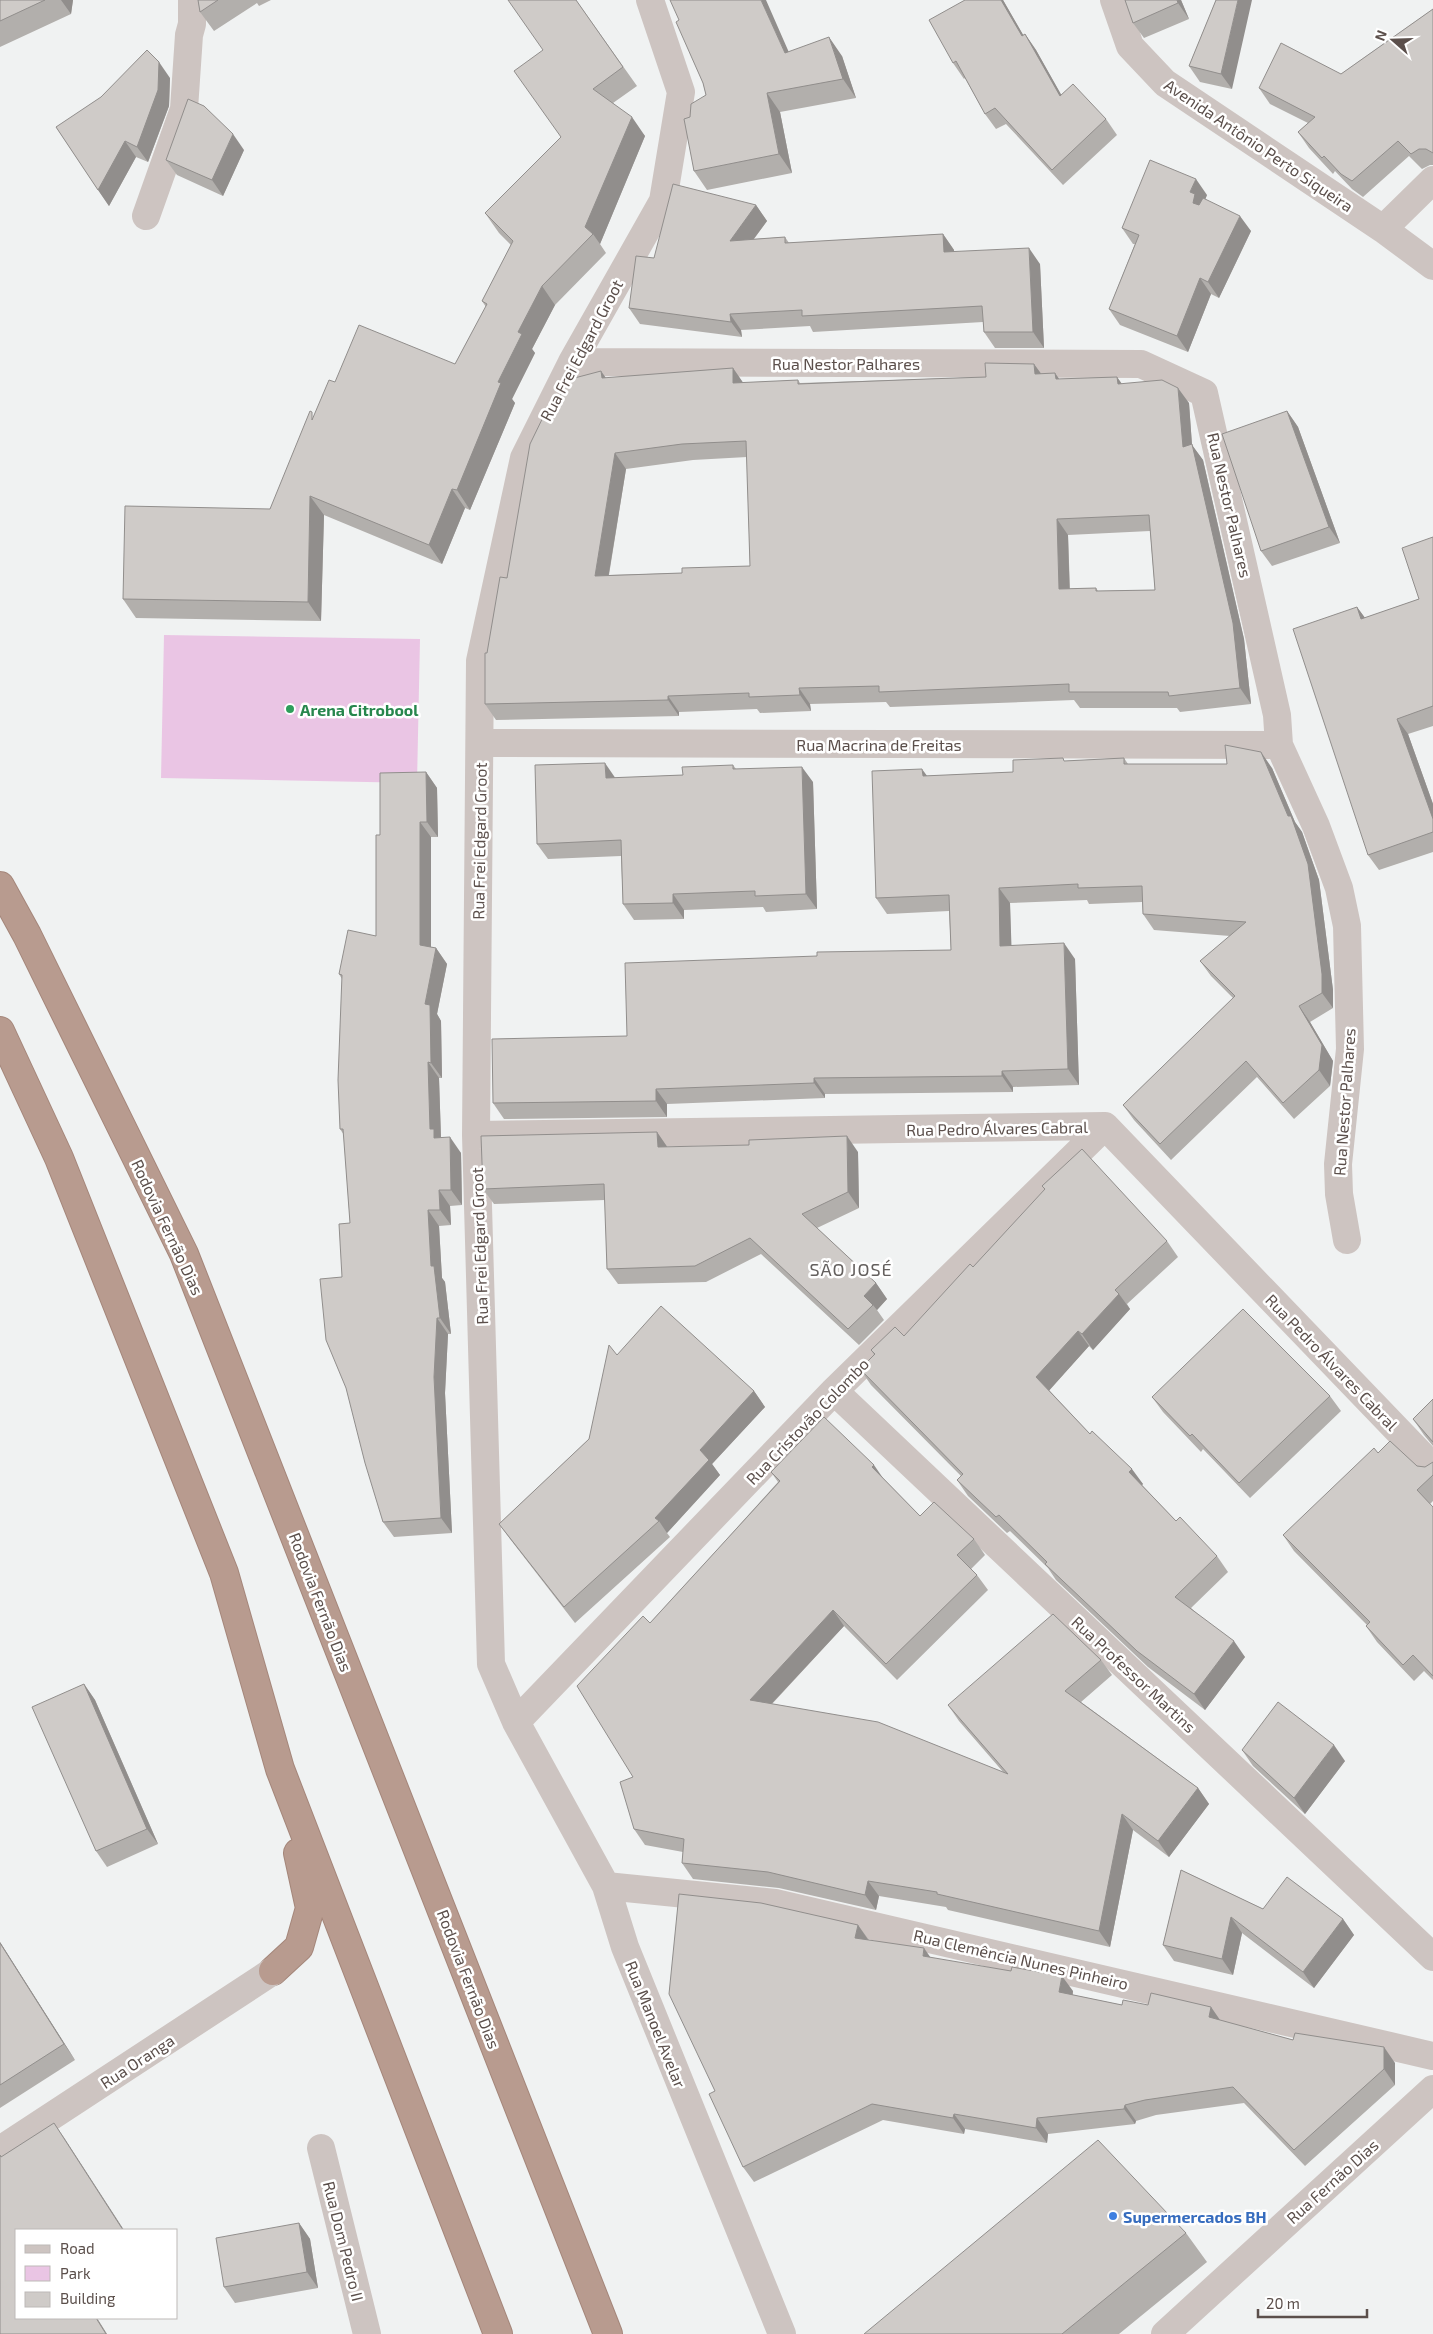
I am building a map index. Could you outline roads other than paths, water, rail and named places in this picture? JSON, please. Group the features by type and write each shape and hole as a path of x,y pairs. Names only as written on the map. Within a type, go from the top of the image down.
{"highway":[{"name":"Rodovia Fernão Dias","path":"0,886 27,934 184,1254 608,2334"},
{"path":"0,1031 59,1158 224,1573 280,1769 310,1908 299,1947 273,1971"},
{"path":"280,1769 498,2334"}],"street":[{"path":"146,216 184,109 189,34 192,24 192,0"},
{"name":"Rua Frei Edgard Groot","path":"516,1722 491,1664 476,1135 480,660 524,458 572,362 663,201 680,92 650,0"},
{"name":"Avenida Antônio Perto Siqueira","path":"1114,0 1130,46 1165,83 1383,228 1433,266"},
{"path":"1383,228 1433,180"},
{"name":"Rua Nestor Palhares","path":"572,362 1141,364 1204,392 1277,715 1279,745 1319,835 1339,888 1347,926 1350,1049 1338,1164 1339,1194 1347,1240"},
{"name":"Rua Macrina de Freitas","path":"480,742 1279,745"},
{"name":"Rua Pedro Álvares Cabral","path":"476,1135 1105,1126 1433,1467"},
{"name":"Rua Cristovão Colombo","path":"516,1722 834,1391 1105,1126"},
{"name":"Rua Professor Martins","path":"834,1391 1433,1957"},
{"name":"Rua Manoel Avelar","path":"516,1722 606,1886 625,1948 782,2334"},
{"name":"Rua Clemência Nunes Pinheiro","path":"606,1886 775,1903 1433,2056"},
{"name":"Rua Oranga","path":"0,2150 273,1971"},
{"name":"Rua Fernão Dias","path":"1164,2334 1433,2089"},
{"name":"Rua Dom Pedro II","path":"321,2148 367,2334"}],"place":[{"name":"Arena Citrobool","path":"290,709"},
{"name":"Supermercados BH","path":"1113,2216"}],"district":[{"name":"SÃO JOSÉ","path":"851,1269"}]}
